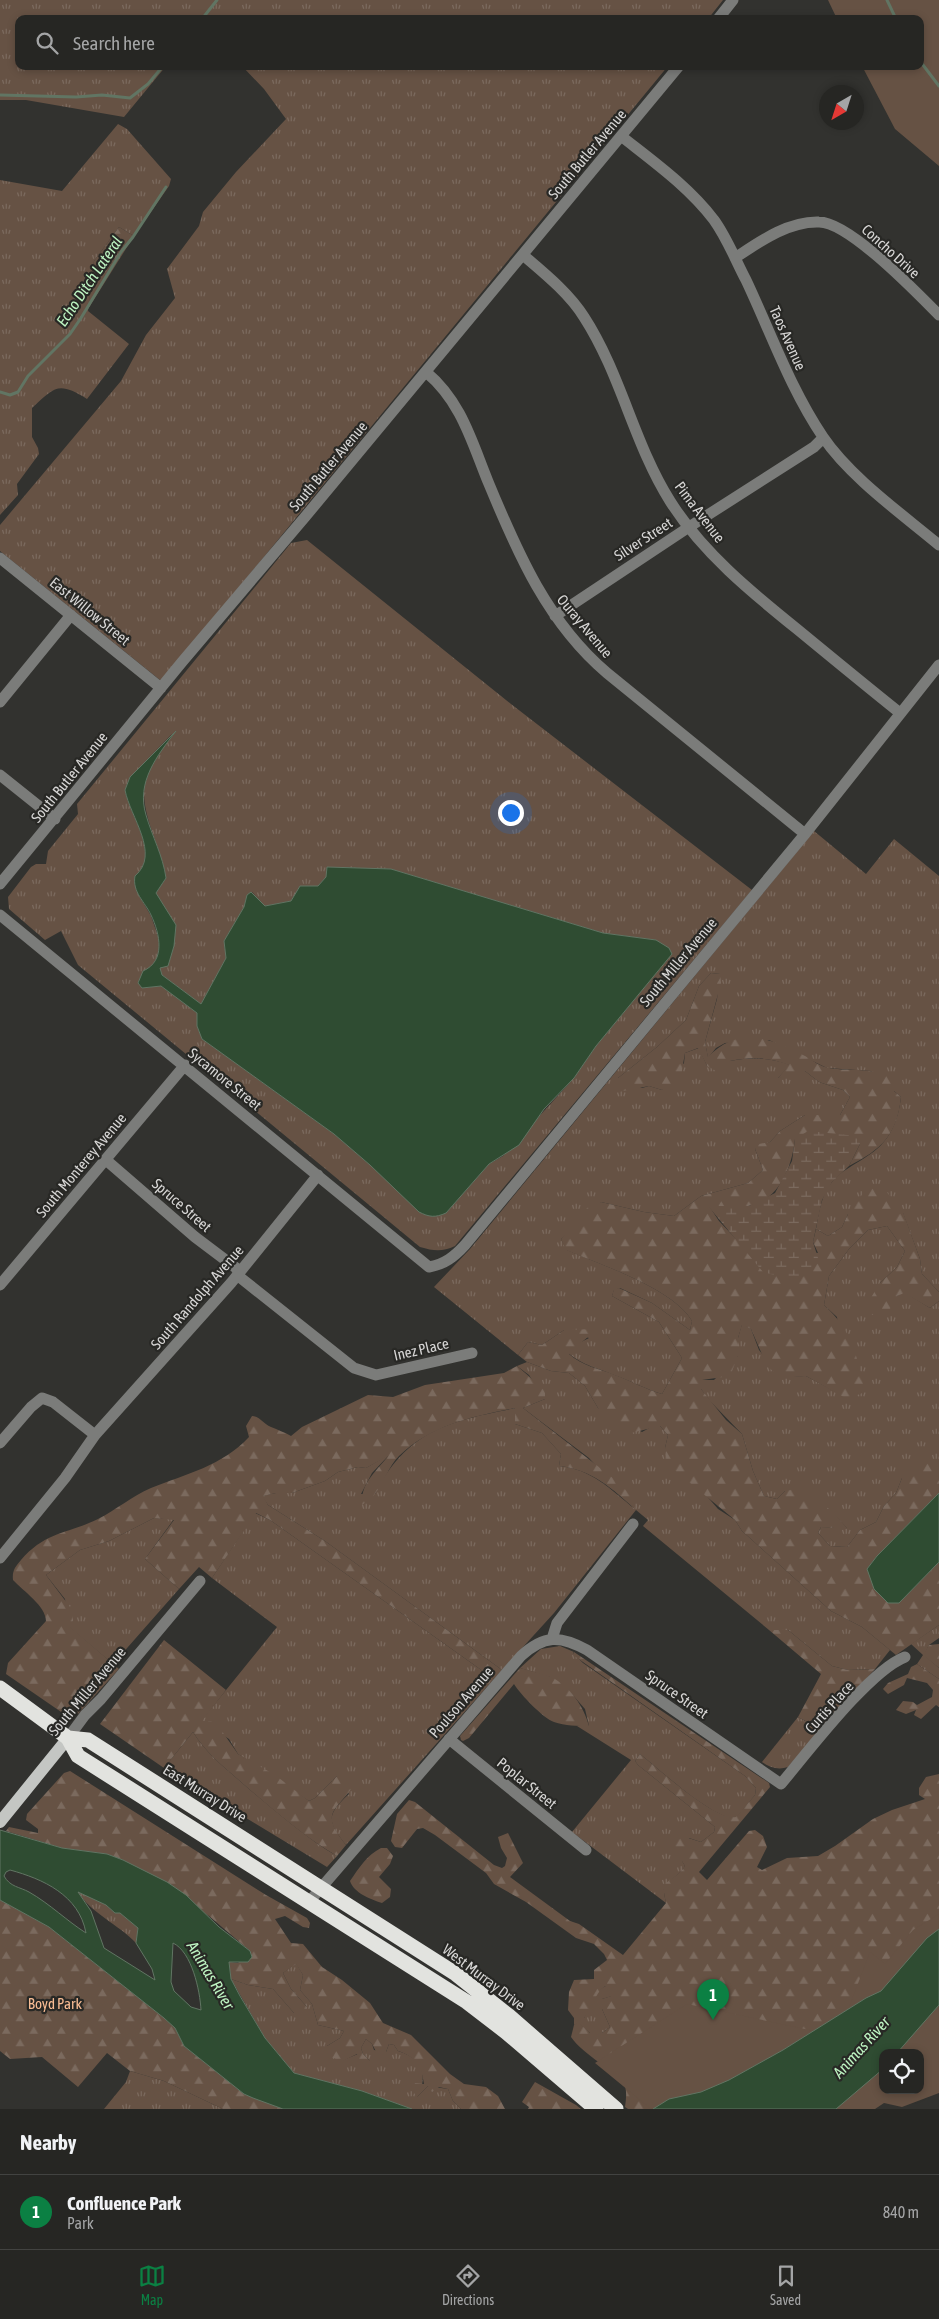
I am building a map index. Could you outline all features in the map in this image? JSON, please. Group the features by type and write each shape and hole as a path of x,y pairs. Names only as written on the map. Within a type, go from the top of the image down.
{"highway":[{"name":"East Murray Drive","path":"0,1688 68,1738 78,1756 308,1903"},
{"name":"East Murray Drive","path":"68,1738 88,1740 321,1887"},
{"name":"West Murray Drive","path":"321,1887 463,1979 509,2016 595,2103"},
{"name":"West Murray Drive","path":"308,1903 478,2010 595,2103 616,2109"}],"main road":[{"name":"South Miller Avenue","path":"3,1818 68,1738"}],"street":[{"path":"721,15 733,0"},
{"name":"South Butler Avenue","path":"0,884 55,819 160,688 426,372 676,70"},
{"name":"Taos Avenue","path":"622,136 682,186 701,204 715,222 735,258 783,366 824,438 843,460 878,494 939,545"},
{"name":"Concho Drive","path":"735,258 784,230 814,222 832,224 846,231 868,248 939,315"},
{"name":"Pima Avenue","path":"523,255 574,303 584,317 596,339 655,473 670,502 689,526 725,567 757,596 900,713"},
{"name":"Ouray Avenue","path":"426,372 447,394 461,414 518,552 539,592 555,616 594,662 805,834"},
{"name":"Silver Street","path":"555,616 824,438"},
{"name":"East Willow Street","path":"0,558 160,688"},
{"path":"0,702 71,615"},
{"name":"South Miller Avenue","path":"429,1267 448,1261 465,1245 805,834 939,664"},
{"path":"0,775 55,819"},
{"name":"Sycamore Street","path":"0,915 429,1267"},
{"name":"South Monterey Avenue","path":"0,1285 184,1065"},
{"name":"Spruce Street","path":"106,1160 195,1238 354,1368 376,1375"},
{"name":"South Randolph Avenue","path":"0,1558 65,1478 95,1435 239,1273 318,1175"},
{"name":"Inez Place","path":"376,1375 472,1353"},
{"path":"0,1443 31,1407 42,1398 53,1402 95,1435"},
{"path":"552,1639 557,1623 633,1524"},
{"name":"South Miller Avenue","path":"68,1738 85,1715 101,1699 200,1581"},
{"name":"Spruce Street","path":"552,1639 568,1640 587,1650 781,1784"},
{"name":"Poulson Avenue","path":"308,1903 521,1656 536,1645 552,1639"},
{"name":"Curtis Place","path":"781,1784 873,1680 894,1661 905,1657"},
{"name":"Poplar Street","path":"449,1739 586,1850"}],"green space":[{"path":"0,0 723,0 711,15 15,15 15,70 163,70 124,117 26,100 0,100"},
{"path":"828,0 939,0 939,166 895,129 864,70 924,70 924,15 835,15"},
{"path":"246,70 665,70 165,677 160,680 0,551 0,525 121,381 146,335 175,298 167,269 199,226 203,212 236,172 286,119 264,89"},
{"path":"118,124 127,129 171,179 169,186 134,236 119,227 94,261 88,311 129,344 87,399 63,388 52,391 32,408 32,437 39,454 17,484 18,495 0,515 0,180 62,191"},
{"path":"119,227 134,236 88,309 94,261"},
{"path":"307,540 511,704 752,890 455,1246 442,1250 420,1247 78,965 61,931 45,940 9,909 8,897 31,867 36,864 46,864 48,851 78,814 77,804 291,543","holes":["172,734 152,762 146,777 144,792 148,820 163,863 166,878 156,893 162,904 163,966 159,967 162,975 201,1004 226,958 224,941 244,907 247,895 252,892 265,906 291,901 300,886 317,887 326,877 327,867 391,869 603,933 656,940 672,954 596,1046 574,1078 503,1156 489,1164 446,1213 370,1165 334,1134 202,1039 197,1026 197,1013 161,986 142,988 138,982 158,958 160,942 151,916 137,892 135,876 142,867 145,857 145,846 125,790 130,777"]},
{"path":"814,831 866,874 894,839 939,876 939,1292 922,1274 920,1259 903,1213 848,1214 842,1227 828,1236 816,1229 821,1204 828,1187 839,1175 874,1151 886,1139 895,1124 901,1097 871,1071 827,1068 769,1040 725,1043 716,1048 708,1058 705,1042 717,999 720,974 711,973 699,986 686,1020 657,1047 618,1078 642,1088 649,1086 662,1090 684,1063 685,1053 699,1048 707,1066 748,1059 779,1062 790,1065 778,1078 805,1071 819,1082 843,1090 850,1097 840,1115 805,1115 780,1131 770,1142 755,1149 763,1170 748,1183 701,1196 674,1216 644,1212 601,1202 561,1239 567,1250 654,1288 683,1309 692,1321 690,1330 652,1303 620,1288 614,1290 612,1296 659,1322 682,1358 662,1394 579,1361 568,1353 575,1345 589,1338 564,1330 542,1345 528,1342 518,1355 434,1287 470,1249"},
{"path":"711,973 720,974 721,983 705,1042 708,1057 731,1041 743,1038 767,1040 826,1067 871,1071 887,1076 895,1081 894,1091 901,1097 896,1121 886,1139 879,1147 861,1160 849,1166 860,1144 795,1139 787,1171 776,1190 768,1197 759,1203 748,1206 709,1206 719,1221 737,1240 818,1253 813,1242 816,1229 828,1236 842,1227 848,1214 869,1185 885,1190 903,1212 920,1259 922,1274 939,1292 939,1301 930,1308 904,1293 897,1296 890,1309 872,1315 864,1309 880,1283 897,1267 905,1251 887,1226 868,1230 849,1249 829,1276 824,1305 841,1324 852,1344 865,1392 847,1399 806,1376 781,1378 767,1366 751,1329 742,1325 738,1338 738,1356 730,1376 702,1380 701,1389 726,1420 742,1434 753,1471 764,1496 777,1499 785,1491 806,1487 812,1497 832,1511 848,1529 821,1527 818,1533 830,1546 847,1547 860,1530 876,1522 884,1506 896,1493 902,1478 921,1460 933,1463 931,1477 939,1478 939,1493 877,1556 867,1569 899,1603 939,1562 939,1625 896,1655 862,1627 831,1611 742,1531 735,1520 667,1464 665,1448 668,1435 660,1426 627,1434 612,1426 598,1408 585,1386 569,1373 551,1371 527,1362 518,1355 528,1342 542,1345 564,1330 594,1329 569,1354 585,1364 662,1394 682,1358 659,1322 612,1296 614,1289 619,1288 652,1303 690,1330 692,1321 683,1309 653,1288 566,1250 561,1239 588,1207 601,1202 644,1212 674,1216 701,1196 748,1183 763,1170 755,1149 759,1144 770,1142 780,1131 805,1115 840,1115 850,1097 843,1090 819,1082 805,1071 798,1077 778,1078 789,1065 774,1060 753,1058 730,1061 720,1073 707,1066 698,1048 685,1053 680,1081 662,1090 649,1086 613,1093 618,1078 657,1047 686,1020 699,986"},
{"path":"808,1131 857,1136 860,1144 849,1166 832,1182 822,1200 813,1242 818,1258 808,1273 789,1279 763,1272 708,1206 749,1206 775,1193 792,1161 795,1139"},
{"path":"887,1226 905,1251 897,1267 880,1283 897,1296 904,1292 930,1308 939,1301 939,1478 902,1478 896,1493 884,1506 876,1522 860,1530 847,1547 830,1546 818,1533 821,1527 847,1528 826,1508 805,1496 785,1491 777,1499 764,1496 753,1471 742,1434 710,1401 701,1389 701,1380 714,1380 738,1356 738,1338 742,1324 751,1329 759,1350 781,1377 806,1376 847,1398 837,1317 824,1305 829,1276 849,1249 868,1230"},
{"path":"527,1362 551,1371 569,1373 585,1386 598,1408 642,1432 653,1426 660,1426 668,1435 665,1448 718,1509 735,1520 742,1531 831,1611 862,1627 890,1650 875,1669 848,1670 832,1666 788,1630 769,1630 643,1526 648,1520 636,1510 554,1613 502,1670 325,1541 268,1505 262,1496 276,1493 292,1493 325,1481 338,1472 358,1467 366,1468 390,1454 372,1473 361,1494 375,1494 401,1455 416,1442 451,1424 516,1408 515,1424 542,1433 561,1454 559,1466 581,1471 591,1476 635,1509 589,1458 523,1408 545,1399 529,1375 517,1366"},
{"path":"517,1366 545,1390 545,1399 523,1408 622,1485 631,1497 636,1510 601,1481 581,1471 559,1466 561,1454 542,1433 515,1424 515,1408 454,1423 411,1445 392,1465 374,1495 362,1505 366,1484 388,1456 366,1468 358,1467 338,1472 325,1481 292,1493 276,1493 263,1496 268,1505 325,1541 502,1670 494,1679 270,1520 256,1513 212,1578 199,1567 179,1589 145,1559 174,1520 154,1518 109,1541 80,1550 46,1575 73,1611 73,1621 69,1626 119,1669 78,1714 67,1716 6,1674 8,1663 46,1621 45,1615 38,1604 13,1580 17,1565 39,1543 98,1519 144,1491 203,1468 227,1455 249,1437 246,1426 252,1416 268,1426 291,1436 302,1427 368,1395 393,1397 425,1385 504,1373"},
{"path":"255,1513 270,1520 494,1679 346,1845 335,1830 332,1818 336,1807 349,1794 337,1776 315,1798 309,1801 238,1754 229,1739 201,1721 277,1627 212,1578"},
{"path":"154,1518 174,1519 145,1559 179,1589 113,1664 68,1626 65,1599 46,1575 80,1550 109,1541"},
{"path":"939,1625 939,1638 929,1645 924,1655 939,1668 939,1679 917,1664 923,1655 911,1644"},
{"path":"769,1630 788,1630 832,1666 848,1670 875,1669 826,1723 815,1724 808,1722 798,1717 821,1674"},
{"path":"164,1640 226,1690 202,1721 211,1721 219,1727 238,1754 275,1775 309,1801 315,1798 337,1776 353,1772 356,1781 334,1811 332,1817 337,1833 346,1845 337,1856 303,1833 249,1789 212,1755 193,1732 164,1768 100,1724"},
{"path":"939,1644 939,1668 923,1655 929,1645"},
{"path":"560,1646 574,1652 583,1663 745,1776 756,1788 755,1795 736,1818 727,1817 701,1803 640,1754 635,1761 638,1765 715,1827 714,1832 701,1842 689,1838 682,1861 685,1866 683,1870 664,1887 666,1903 572,1832 631,1760 577,1726 589,1726 585,1709 571,1693 550,1677 520,1668 541,1649"},
{"path":"574,1652 769,1783 770,1787 699,1872 707,1880 749,1831 755,1830 763,1836 767,1847 757,1867 762,1870 787,1858 818,1856 873,1819 892,1810 925,1799 919,1795 919,1788 926,1777 939,1774 939,1929 881,1991 783,2050 653,2109 628,2109 625,2107 625,2086 608,2069 576,2044 571,2037 574,2025 578,2022 590,2033 602,2033 610,2027 602,2009 602,1999 611,1996 605,1986 598,1993 584,2018 574,2018 568,2010 569,1992 574,1980 594,1979 594,1970 607,1960 604,1954 594,1944 576,1938 526,1902 494,1884 486,1873 423,1828 417,1829 402,1848 395,1847 391,1841 397,1814 409,1800 415,1802 494,1865 502,1868 505,1866 507,1858 501,1848 498,1837 508,1833 523,1863 510,1877 570,1921 579,1924 623,1955 666,1903 664,1886 685,1866 674,1849 676,1840 682,1836 701,1842 714,1832 715,1827 638,1765 635,1761 640,1754 701,1803 727,1816 736,1817 755,1795 756,1788 745,1776 573,1655"},
{"path":"917,1664 939,1679 939,1707 936,1705 921,1719 914,1715 916,1710 906,1714 896,1710 903,1701 913,1702 917,1705 932,1697 933,1690 927,1683 907,1678 904,1685 888,1694 883,1689 888,1683 908,1674 911,1667"},
{"path":"520,1668 551,1677 570,1691 584,1712 589,1726 567,1725 549,1720 532,1706 514,1684 469,1738 461,1740 460,1736"},
{"path":"798,1717 805,1721 826,1723 788,1767 775,1768 762,1762"},
{"path":"193,1732 212,1755 249,1789 303,1833 337,1856 327,1867 164,1768"},
{"path":"70,1771 266,1895 307,1918 310,1923 309,1928 303,1927 285,1916 275,1919 291,1943 303,1944 322,1967 342,1980 370,2003 383,2023 411,2035 450,2074 464,2084 486,2087 498,2096 505,2109 461,2109 453,2101 448,2089 439,2087 432,2092 428,2086 417,2097 411,2089 415,2083 424,2084 419,2067 413,2059 398,2051 394,2045 389,2044 386,2052 380,2059 372,2044 366,2039 361,2048 363,2054 370,2061 365,2065 359,2061 357,2054 341,2062 327,2054 327,2046 340,2038 344,2031 318,2025 312,2004 300,1990 303,1975 296,1964 283,1973 291,1989 307,2007 305,2016 294,2013 273,1989 248,1985 231,1979 229,1962 238,1963 250,1951 209,1916 123,1860 107,1854 62,1848 6,1831 9,1827 38,1833 38,1829 26,1820 27,1814 64,1773"},
{"path":"381,1848 387,1848 393,1856 390,1864 379,1877 391,1889 390,1897 382,1903 359,1892 350,1881 367,1858"},
{"path":"77,1891 106,1905 115,1913 120,1913 138,1928 136,1943 90,1906"},
{"name":"Boyd Park","path":"0,1900 49,1927 164,2018 175,2028 184,2046 244,2094 283,2109 223,2109 164,2081 130,2071 107,2053 78,2087 42,2057 10,2059 0,2051"},
{"path":"939,1914 939,2093 902,2107 884,2103 875,2109 651,2109 595,2063 687,2004 838,2036 870,1952 885,1964 913,1930"},
{"path":"296,1963 303,1975 300,1990 312,2004 318,2025 344,2031 340,2038 327,2046 341,2061 358,2054 370,2061 363,2054 361,2048 366,2039 372,2044 374,2050 386,2052 389,2044 394,2045 398,2051 413,2058 421,2069 423,2075 421,2089 417,2097 428,2086 448,2089 453,2101 461,2109 412,2109 362,2091 294,2073 265,2038 231,1979 248,1985 273,1989 294,2013 307,2007 291,1989 283,1973"},
{"path":"605,1986 612,1996 602,1999 602,2009 610,2027 602,2033 590,2033 578,2023 574,2025 574,2018 584,2018 597,1992"},
{"path":"130,2071 164,2081 223,2109 104,2109 126,2082"},
{"path":"535,2082 581,2109 528,2109 529,2107 522,2102"}],"water":[{"path":"176,731 150,770 144,791 144,803 148,823 166,878 156,893 176,925 174,946 168,966 160,968 162,975 201,1004 226,958 224,941 244,907 247,895 251,892 265,906 291,901 300,886 318,886 326,877 327,867 391,869 603,933 656,940 669,948 672,954 596,1046 574,1078 544,1109 519,1145 489,1164 446,1213 432,1216 419,1212 334,1134 202,1039 197,1026 197,1013 161,986 142,988 138,983 143,971 155,961 159,946 157,930 151,915 135,887 135,876 142,867 145,857 145,846 125,790 130,777"},
{"path":"939,1493 939,1562 899,1603 888,1603 874,1589 867,1569 877,1556"},
{"name":"Animas River","path":"0,1830 62,1848 107,1854 167,1882 186,1895 219,1927 250,1951 252,1957 248,1962 229,1962 231,1979 265,2038 294,2073 362,2091 412,2109 283,2109 244,2094 184,2046 175,2028 164,2018 49,1927 0,1900","holes":["10,1870 35,1878 68,1899 76,1908 86,1933 37,1897 6,1880 4,1876","78,1892 106,1905 115,1913 120,1913 138,1928 136,1943 152,1969 155,1980 104,1948 91,1911","173,1943 180,1948 190,1963 197,1983 201,2010 191,2007 174,1991 171,1982"]},
{"name":"Animas River","path":"939,1929 939,2005 900,2049 879,2049 879,2072 836,2109 653,2109 669,2099 701,2092 729,2080 783,2050 866,1998 881,1991 927,1938"}],"waterway":[{"path":"205,15 217,0"},
{"path":"887,0 894,15"},
{"path":"924,66 939,86"},
{"path":"0,95 76,97 102,95 130,98 148,84 160,70"},
{"name":"Echo Ditch Lateral","path":"0,392 10,395 18,392 28,376 70,334 121,252 166,187"}],"place":[{"name":"Confluence Park","path":"713,2020"}]}
